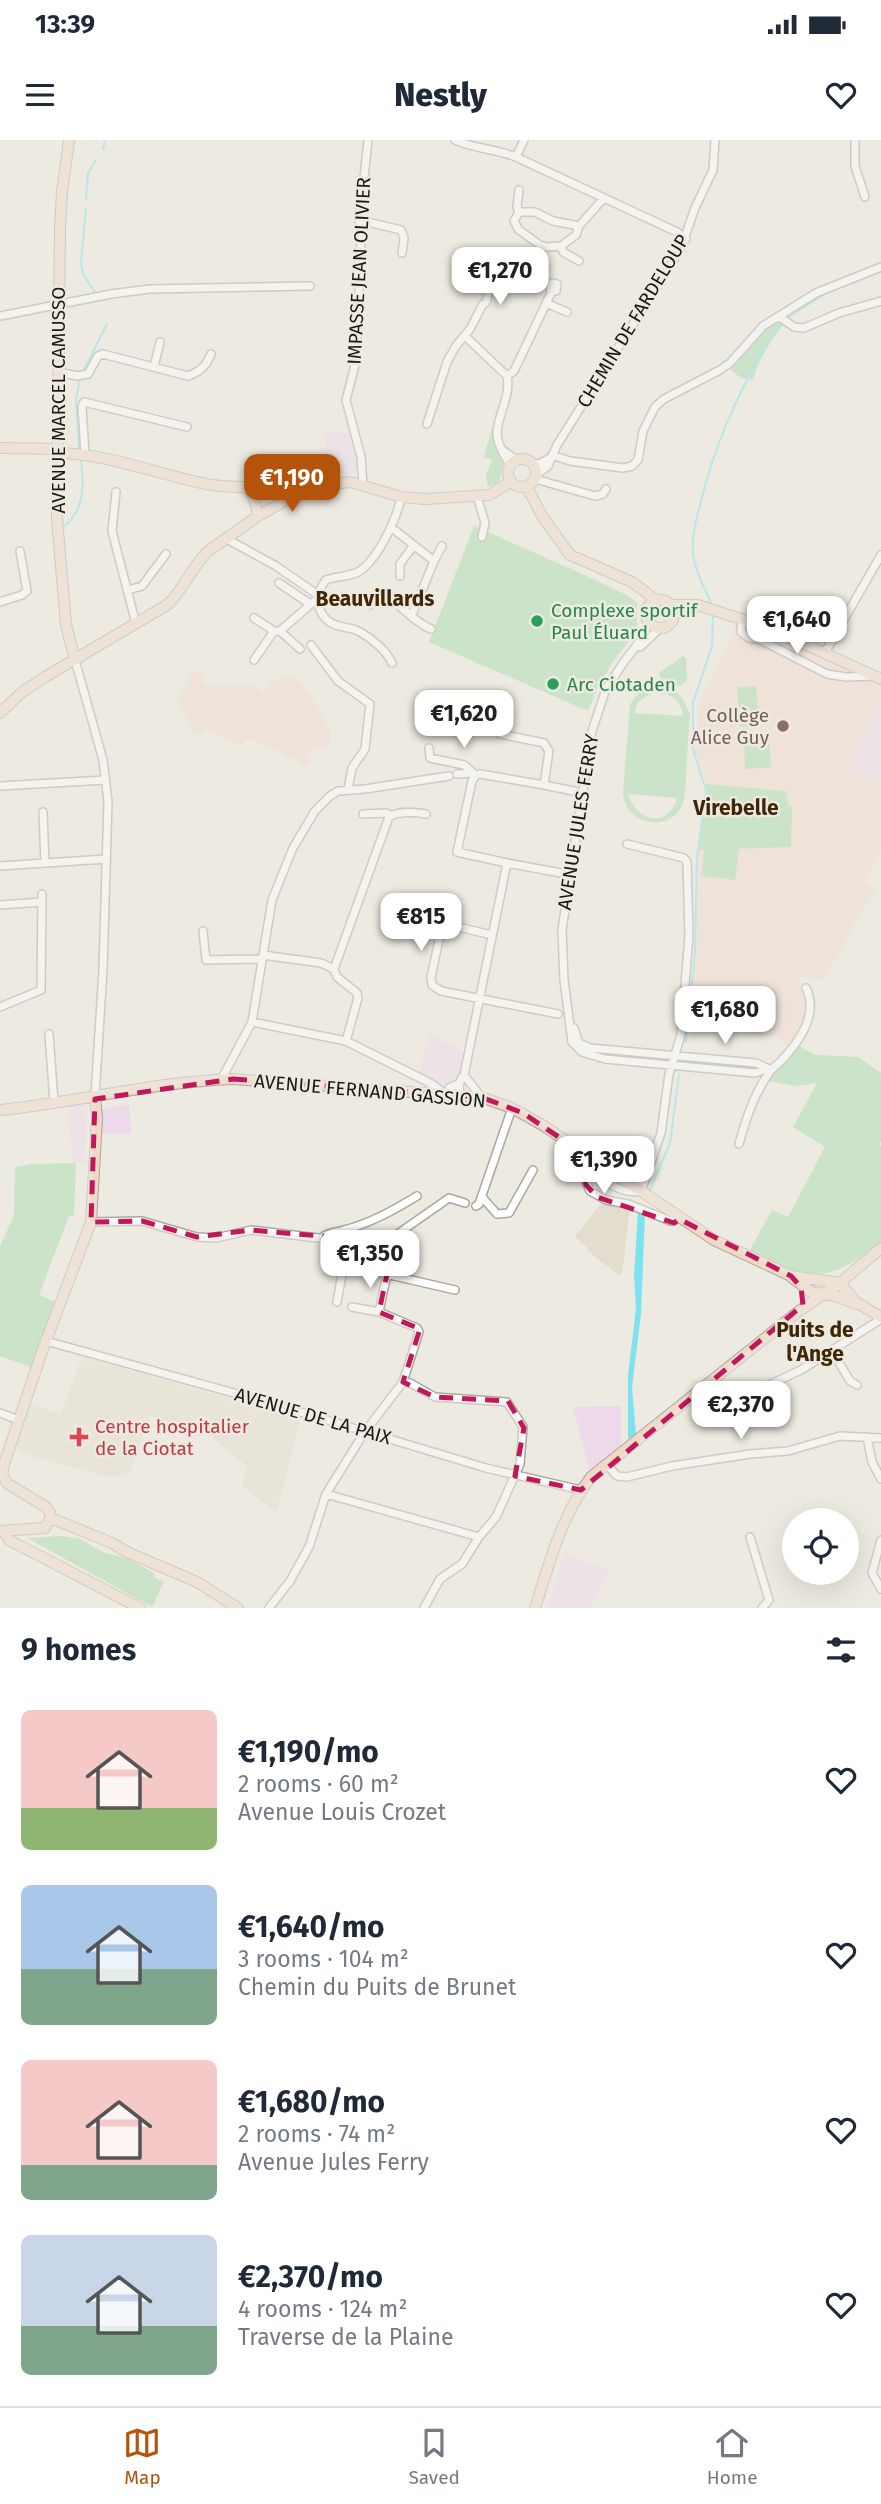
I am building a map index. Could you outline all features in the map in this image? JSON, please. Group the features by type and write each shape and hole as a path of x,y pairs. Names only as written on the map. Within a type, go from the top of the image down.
{"street":[{"name":"AVENUE MARCEL CAMUSSO","path":"69,140 62,192 58,537 66,625 75,660"},
{"name":"IMPASSE JEAN OLIVIER","path":"363,484 361,457 346,400 356,361 359,335 359,220 368,140"},
{"path":"455,140 474,147 502,151 677,232 686,239"},
{"path":"516,157 524,140"},
{"name":"CHEMIN DE FARDELOUP","path":"550,460 686,239 695,208 713,170 715,140"},
{"path":"855,140 855,166 865,197"},
{"path":"519,190 519,212 514,221 519,230 547,247 561,246 576,235 579,226 603,199"},
{"path":"519,212 535,212 560,223 579,226"},
{"path":"359,220 401,230 404,238 402,253"},
{"path":"561,246 564,252 579,261"},
{"path":"527,487 518,487 510,482 508,474 513,463 524,459 540,464 550,460 624,468 632,466 641,452 642,431 654,407 730,363 763,326 783,320 816,293 881,267"},
{"path":"426,424 447,362 489,298 487,295 493,282"},
{"path":"0,316 150,289 310,286"},
{"path":"507,376 514,371 552,291"},
{"path":"783,320 793,327 804,328 839,313 881,301"},
{"path":"546,303 567,313"},
{"path":"465,336 507,376 508,391 497,432 499,444 513,463"},
{"path":"154,367 160,342"},
{"path":"58,372 77,376 88,374 97,356 103,354 188,376 199,372 207,364 211,354"},
{"path":"85,454 84,402 187,427"},
{"path":"0,448 85,454 208,485 309,484 314,487"},
{"path":"550,460 570,461"},
{"path":"527,487 550,460"},
{"path":"532,463 535,477"},
{"path":"535,477 595,496 603,494 606,489"},
{"path":"0,713 20,693 176,597 200,559 225,538 258,516 314,487 333,482 363,484 401,497 425,499 494,494 510,482"},
{"path":"247,486 254,497 258,516"},
{"path":"527,487 566,552 576,559 638,585 652,603"},
{"path":"116,492 111,531 136,624"},
{"path":"477,496 485,523 482,537"},
{"path":"254,660 277,631 318,596 326,580 353,574 364,567 392,528 401,497"},
{"path":"392,528 434,561"},
{"path":"225,538 276,566 318,596"},
{"path":"400,576 400,564 414,545"},
{"path":"412,615 442,546"},
{"path":"0,602 27,591 20,551"},
{"path":"128,590 142,586 166,554"},
{"path":"827,649 879,568 881,555"},
{"path":"279,583 310,604"},
{"path":"370,605 382,593 396,601 421,625 431,629"},
{"path":"318,596 319,609 326,619 364,634 389,656 393,663"},
{"path":"652,603 664,601 672,609"},
{"path":"652,603 645,615 648,623 659,629 670,625 672,609"},
{"path":"672,609 685,605 698,606 773,625 879,676"},
{"path":"721,612 742,626 749,638 759,639 827,674 846,677 879,676"},
{"path":"254,618 300,649"},
{"name":"AVENUE JULES FERRY","path":"648,623 647,631 606,689 592,732 562,930 572,1041 578,1049 605,1059 755,1073 769,1069"},
{"path":"742,626 777,630 879,676"},
{"name":"AVENUE JULES FERRY","path":"633,651 659,629"},
{"path":"311,645 338,681 370,704 366,746 352,768 348,789"},
{"path":"75,660 95,727 108,801 91,1222 46,1341 1,1475 8,1484 46,1507 51,1519 45,1528 10,1530 9,1540 140,1608"},
{"path":"500,734 544,743 549,751 544,785"},
{"path":"429,748 427,754 430,758 464,765 474,773"},
{"path":"474,773 457,852 561,873"},
{"path":"222,1080 252,1022 272,900 293,848 315,811 334,793 474,773 574,792"},
{"path":"0,786 105,780"},
{"path":"43,811 44,863"},
{"path":"363,814 426,814"},
{"path":"346,1041 358,998 357,993 337,977 334,969 391,815"},
{"path":"627,844 684,858 687,862 688,951 681,1035 672,1066 661,1133 637,1190"},
{"path":"0,866 106,859"},
{"path":"461,1095 465,1091 464,1079 507,863"},
{"path":"0,905 42,898 41,990 0,1007"},
{"path":"492,935 449,927 441,931 431,977 432,985 441,990 558,1014"},
{"path":"203,932 206,960 262,957 321,963 334,969"},
{"path":"739,1144 753,1101 769,1069 797,1042 807,1020 812,1005 806,988"},
{"name":"AVENUE JULES FERRY","path":"568,1004 576,1038 583,1046 619,1052 756,1063 769,1069"},
{"path":"252,1022 346,1041 432,1084 447,1095 449,1088 464,1079"},
{"path":"49,1034 54,1102"},
{"path":"464,1079 481,1097"},
{"name":"AVENUE FERNAND GASSION","path":"0,1110 95,1098 111,1092 222,1080 255,1080 481,1097 512,1108 544,1126 679,1219 723,1245 794,1279 827,1288 881,1318"},
{"path":"476,1206 482,1197 512,1108"},
{"path":"578,1150 579,1166 586,1185 597,1197 628,1204 671,1222 679,1219"},
{"path":"482,1197 497,1214 509,1213 533,1170"},
{"path":"323,1237 327,1233 370,1222 417,1196"},
{"path":"91,1222 142,1221 197,1237 216,1238 251,1230 348,1241 396,1235 449,1198 465,1203"},
{"path":"367,1240 364,1269 456,1290"},
{"path":"337,1302 348,1241"},
{"path":"535,1608 561,1528 573,1502 591,1477 801,1308 881,1248"},
{"path":"854,1270 852,1289 863,1307"},
{"path":"379,1312 387,1275"},
{"path":"794,1279 803,1293 801,1308"},
{"path":"269,1608 290,1581 309,1547 326,1494 364,1433 403,1382 418,1329 379,1312 352,1307"},
{"path":"711,1412 802,1370 881,1318"},
{"name":"AVENUE DE LA PAIX","path":"46,1341 277,1405 514,1476 581,1490"},
{"path":"832,1351 850,1381 857,1385"},
{"path":"403,1382 435,1397 503,1401 510,1404 524,1431 520,1464 496,1517 462,1564 440,1579 424,1608"},
{"path":"0,1413 19,1420"},
{"path":"606,1464 617,1476 627,1476 672,1466 788,1451 840,1436 881,1438"},
{"path":"867,1437 872,1462 881,1479"},
{"path":"326,1494 479,1537"},
{"path":"51,1519 113,1543 127,1552 197,1582 237,1608"},
{"path":"750,1537 769,1600 762,1608"},
{"path":"881,1540 872,1573 881,1589"}],"highlighted area":[{"path":"233,1079 481,1097 523,1113 578,1150 586,1185 597,1197 674,1223 679,1219 791,1276 801,1287 803,1305 581,1490 515,1476 524,1428 508,1401 435,1397 403,1382 420,1329 379,1312 387,1274 364,1269 367,1240 251,1230 197,1237 142,1221 91,1222 95,1099"}],"shaded area":[{"path":"326,433 353,433 360,472 324,479"},
{"path":"735,622 771,630 881,682 881,691 851,770 881,782 881,849 865,882 875,889 823,981 799,976 800,987 808,1006 796,1041 789,1050 776,1034 775,1037 738,1033 738,1029 733,1033 705,1030 702,1025 687,1023 697,933 697,850 791,847 791,807 788,807 786,791 706,784 695,751 700,701 732,635"},
{"path":"193,671 204,674 203,685 257,685 257,688 264,692 275,679 297,678 310,695 331,734 328,744 307,752 311,762 302,766 296,759 285,757 283,751 270,749 253,740 245,740 243,747 206,728 196,735 186,723 188,717 178,702"},
{"path":"881,691 881,782 851,770"},
{"path":"430,1034 468,1055 457,1089 419,1074"},
{"path":"87,1102 85,1163 74,1163 66,1103"},
{"path":"129,1104 131,1134 100,1133 100,1110"},
{"path":"602,1202 630,1208 622,1274 619,1275 575,1237"},
{"name":"Centre hospitalier de la Ciotat","path":"82,1357 301,1418 277,1513 242,1486 247,1466 205,1432 151,1416 130,1472 112,1478 18,1452 18,1446 14,1444 28,1403 61,1414"},
{"path":"621,1406 621,1446 590,1472 573,1407"},
{"path":"564,1553 610,1571 590,1608 548,1608"}],"green space":[{"path":"784,324 762,358 753,380 741,378 731,370 768,326"},
{"path":"492,427 495,448 503,463 499,482 488,487 486,476 492,460 484,457"},
{"name":"Complexe sportif Paul Éluard","path":"474,526 627,595 637,603 637,631 614,660 588,711 429,642"},
{"path":"683,656 686,658 687,681 679,686 660,678 659,673"},
{"path":"660,686 673,690 682,697 690,716 684,799 679,810 662,822 642,820 633,814 626,805 623,794 630,704 642,690","holes":["653,692 674,698 680,705 683,716 634,713 638,702","629,794 677,798 667,814 652,818 638,811"]},
{"path":"756,686 759,725 740,727 737,687"},
{"path":"769,738 771,767 745,769 744,740"},
{"path":"706,784 786,791 788,806 792,807 791,847 735,849 739,850 735,880 701,876 704,850 697,850"},
{"path":"799,1046 816,1055 858,1057 881,1073 881,1242 846,1266 818,1274 788,1269 749,1252 772,1210 788,1217 825,1147 793,1127 817,1083 796,1086 768,1081"},
{"path":"76,1163 74,1216 69,1216 39,1295 56,1302 31,1367 0,1356 0,1247 14,1215 15,1167"},
{"path":"62,1536 80,1539 105,1553 127,1558 155,1574 154,1577 164,1582 152,1607 27,1538"}],"water":[{"path":"638,1211 645,1213 641,1314 632,1387 636,1434 628,1439 628,1376 636,1308 634,1276"}],"waterway":[{"path":"103,149 105,140"},
{"path":"86,199 88,173 95,161"},
{"path":"86,209 81,263 83,274 95,292"},
{"path":"786,319 826,293"},
{"path":"712,605 694,560 693,538 697,515 714,455 732,412 764,348 781,323"},
{"path":"84,370 107,324"},
{"path":"79,449 76,400 80,379"},
{"path":"63,527 76,514 79,506 83,478 81,460"},
{"path":"686,1042 695,953 697,857 706,805 706,790 693,749 693,702 712,646 713,614"},
{"path":"650,1190 670,1143 679,1074"}],"place":[{"name":"Complexe sportif Paul Éluard","path":"537,621"},
{"name":"Arc Ciotaden","path":"553,684"},
{"name":"Collège Alice Guy","path":"783,726"},
{"name":"Centre hospitalier de la Ciotat","path":"79,1437"}],"district":[{"name":"Beauvillards","path":"375,599"},
{"name":"Virebelle","path":"736,808"},
{"name":"Puits de l'Ange","path":"815,1342"}]}
